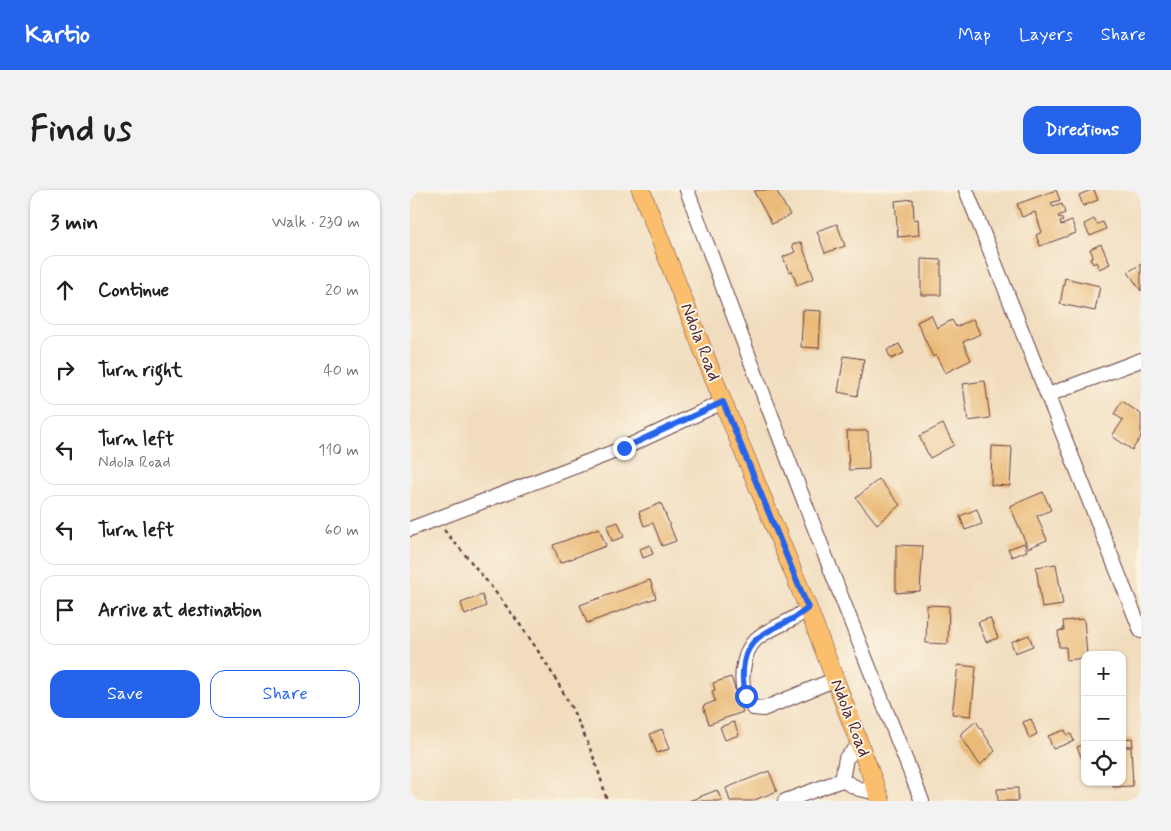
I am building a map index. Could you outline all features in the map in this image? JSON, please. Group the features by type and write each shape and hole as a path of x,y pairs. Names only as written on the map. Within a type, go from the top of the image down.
{"main road":[{"name":"Ndola Road","path":"643,191 723,402 808,608 880,797"}],"street":[{"path":"687,190 756,380 922,801"},
{"path":"966,190 1140,627"},
{"path":"1048,395 1141,360"},
{"path":"410,529 624,448 723,402"},
{"path":"808,608 793,619 768,630 755,640 746,651 742,684 746,696 753,708 763,709 836,679"},
{"path":"842,780 846,758 860,745"},
{"path":"785,801 842,780 880,797"}],"path":[{"path":"434,520 482,574 549,667 572,708 593,754 607,801"}],"building":[{"path":"757,190 776,190 790,215 772,224 754,192"},
{"path":"1056,190 1060,200 1051,203 1053,207 1062,204 1065,213 1058,216 1063,221 1060,222 1061,225 1072,221 1076,233 1040,246 1036,235 1042,232 1035,212 1022,217 1017,204"},
{"path":"1094,190 1098,200 1083,206 1079,195"},
{"path":"913,199 914,220 918,219 919,235 898,237 895,201"},
{"path":"1094,219 1097,224 1103,222 1106,229 1090,236 1084,224"},
{"path":"837,224 845,246 825,253 817,231"},
{"path":"801,242 814,278 797,285 792,271 789,272 783,257 795,252 792,245"},
{"path":"1101,244 1110,264 1099,269 1096,262 1093,264 1090,258 1093,256 1090,249"},
{"path":"921,259 941,260 941,295 921,295"},
{"path":"1141,264 1141,291 1128,272"},
{"path":"1065,278 1100,286 1095,311 1060,304"},
{"path":"803,310 821,311 819,348 801,347"},
{"path":"931,315 937,328 952,320 956,327 973,319 980,334 963,342 971,360 945,373 936,355 933,357 917,322"},
{"path":"899,344 904,353 891,359 887,350"},
{"path":"844,356 864,359 857,396 838,392"},
{"path":"985,381 990,418 968,421 963,384"},
{"path":"1122,401 1141,414 1141,437 1132,450 1112,436 1123,420 1114,414"},
{"path":"943,424 954,445 930,458 919,436"},
{"path":"847,431 868,431 869,469 849,470"},
{"path":"992,446 1012,447 1010,486 991,485"},
{"path":"879,479 900,505 877,524 856,498"},
{"path":"1043,492 1051,510 1037,516 1047,540 1028,548 1010,506"},
{"path":"661,503 676,541 662,546 653,523 644,526 639,512"},
{"path":"977,509 982,524 965,530 960,516"},
{"path":"618,522 624,537 612,541 607,526"},
{"path":"599,528 606,546 560,563 553,545"},
{"path":"1024,543 1027,551 1012,557 1008,549"},
{"path":"650,545 653,554 643,558 640,549"},
{"path":"896,545 923,546 920,591 896,593"},
{"path":"1056,564 1063,605 1042,608 1036,567"},
{"path":"650,580 656,598 587,623 580,605"},
{"path":"482,595 486,606 465,615 461,603"},
{"path":"927,605 949,606 948,644 926,643"},
{"path":"990,618 998,638 986,642 978,622"},
{"path":"1084,619 1087,651 1081,651 1081,658 1067,660 1066,647 1059,647 1058,631 1064,630 1063,621"},
{"path":"1029,635 1033,646 1015,653 1011,642"},
{"path":"958,665 976,667 971,716 952,714"},
{"path":"731,677 743,712 709,724 703,706 715,701 712,691 715,690 713,683"},
{"path":"1031,719 1037,734 1029,738 1023,722"},
{"path":"976,721 995,751 980,765 960,735"},
{"path":"734,722 739,735 725,740 720,727"},
{"path":"662,729 669,749 657,753 650,734"},
{"path":"1065,730 1067,735 1071,734 1074,741 1053,749 1048,736"},
{"path":"1132,738 1133,746 1126,746 1126,739"},
{"path":"1081,746 1081,757 1077,747"},
{"path":"1126,747 1131,747 1133,786 1113,787 1126,786"},
{"path":"769,771 777,791 752,801 730,801 726,788"},
{"path":"1018,788 1018,801 998,801 997,789"},
{"path":"717,790 722,801 689,801"}],"route":[{"path":"624,448 723,402 808,608 793,619 768,630 755,640 746,651 742,684 746,696"}]}
